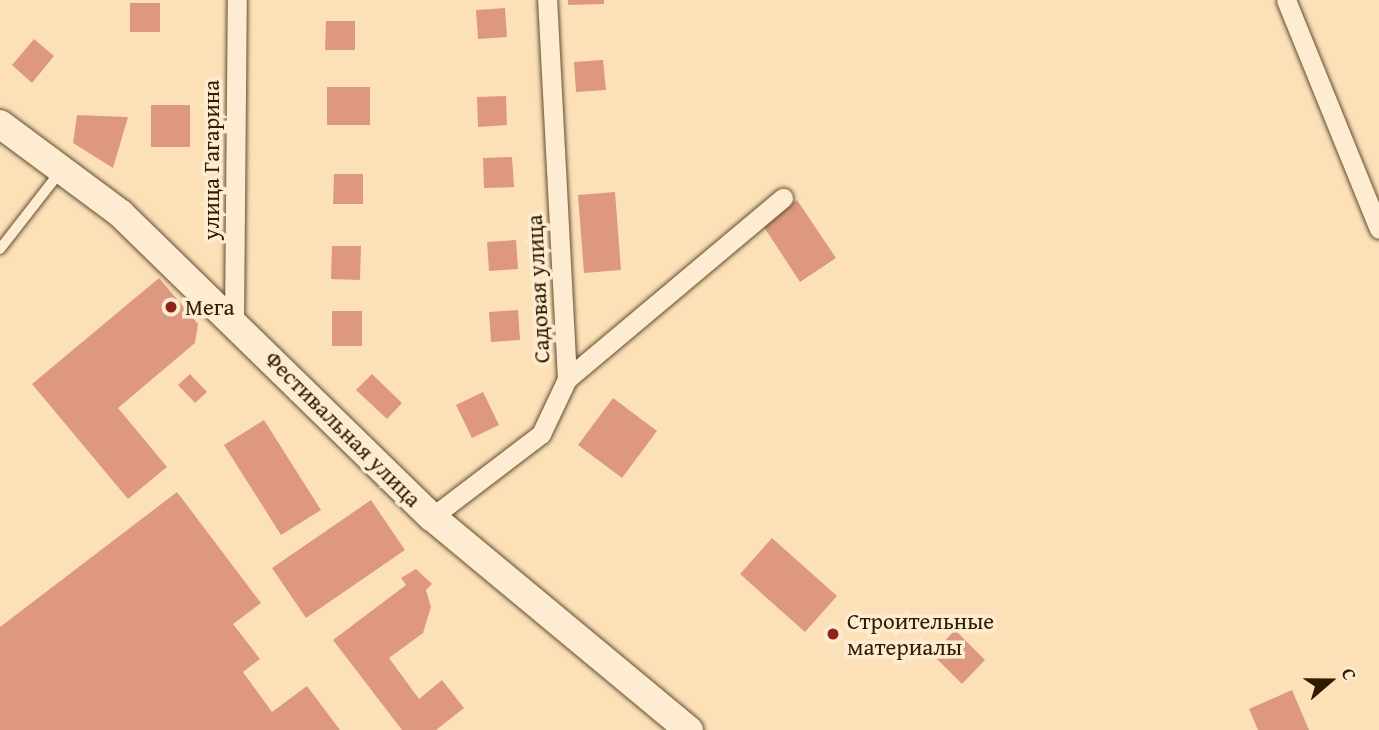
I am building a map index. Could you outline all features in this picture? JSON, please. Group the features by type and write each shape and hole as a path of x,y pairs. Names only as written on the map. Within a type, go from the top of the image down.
{"main road":[{"name":"Фестивальная улица","path":"0,124 121,214 234,321 432,517 686,729"}],"street":[{"name":"улица Гагарина","path":"234,321 237,0"},
{"name":"Садовая улица","path":"432,517 541,434 567,379 547,0"},
{"path":"1286,0 1379,229"},
{"path":"567,379 783,198"}],"lane":[{"path":"0,249 62,170"}],"building":[{"path":"568,0 604,0 604,4 568,5"},
{"path":"130,3 160,3 160,32 130,32"},
{"path":"505,8 507,37 478,39 476,10"},
{"path":"326,21 355,21 355,50 325,50"},
{"path":"34,39 54,56 32,83 12,65"},
{"path":"603,60 606,90 576,92 574,62"},
{"path":"327,87 370,87 370,125 327,125"},
{"path":"506,96 507,125 478,127 477,97"},
{"path":"151,105 190,105 190,147 151,147"},
{"path":"77,115 128,117 113,168 73,143"},
{"path":"512,157 514,187 484,188 483,158"},
{"path":"334,174 363,174 363,204 333,204"},
{"path":"615,192 621,270 584,273 578,195"},
{"path":"797,200 836,258 800,282 762,224"},
{"path":"516,240 518,269 489,271 487,242"},
{"path":"332,246 361,246 360,280 331,279"},
{"path":"159,278 198,324 195,343 118,408 167,467 128,499 32,384"},
{"path":"518,310 520,340 491,342 489,312"},
{"path":"332,311 362,311 362,346 332,346"},
{"path":"190,374 207,392 195,403 178,385"},
{"path":"372,374 402,403 387,419 356,390"},
{"path":"483,392 499,425 472,438 456,405"},
{"path":"613,398 657,431 622,478 578,445"},
{"path":"264,420 321,510 281,535 224,445"},
{"path":"177,492 261,603 233,624 260,659 243,672 272,712 307,686 340,730 0,730 0,627"},
{"path":"371,500 405,550 306,618 272,568"},
{"path":"772,538 837,596 805,632 740,574"},
{"path":"416,569 432,584 426,590 431,607 423,633 389,658 419,699 442,680 464,708 436,730 402,730 333,640 406,585 401,578"},
{"path":"955,630 985,660 962,684 932,654"},
{"path":"1292,690 1309,730 1258,730 1249,709"}],"place":[{"name":"Мега","path":"171,307"},
{"name":"Строительные материалы","path":"833,634"}]}
